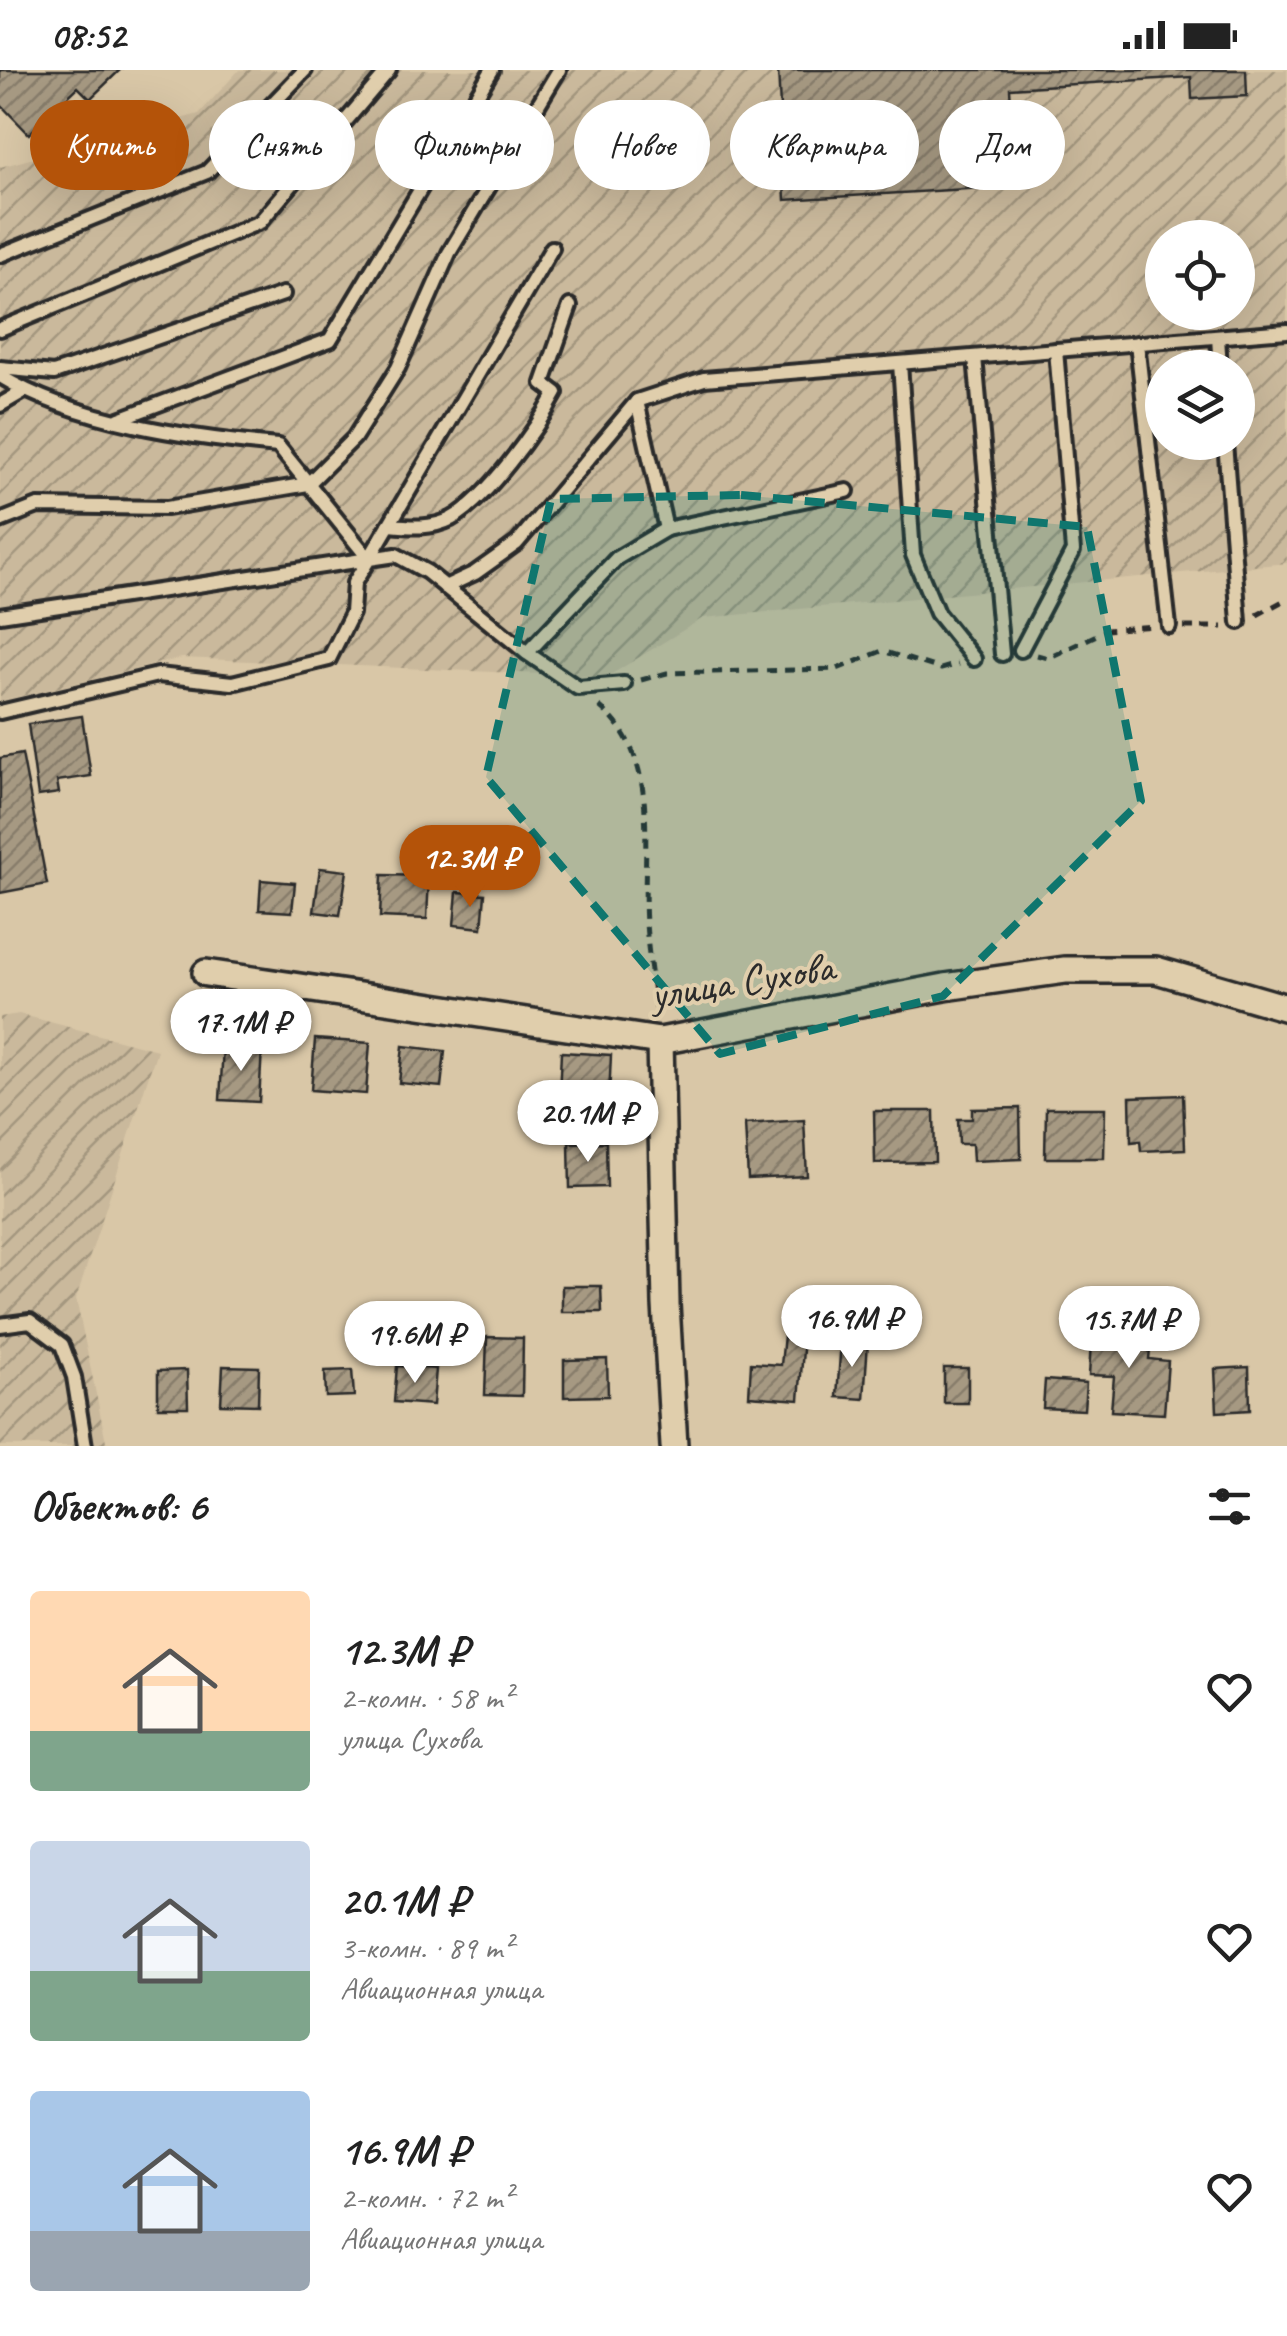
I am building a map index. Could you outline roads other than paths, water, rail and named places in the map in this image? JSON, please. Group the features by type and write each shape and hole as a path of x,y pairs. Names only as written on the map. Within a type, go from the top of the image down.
{"street":[{"name":"улица Сухова","path":"206,973 660,1042 945,987 1065,970 1156,970 1287,1008"},
{"path":"660,1042 666,1304 674,1446"}],"lane":[{"path":"0,255 207,172 306,70"},
{"path":"0,329 260,222 389,70"},
{"path":"119,419 330,340 492,70"},
{"path":"0,521 38,506 167,508 308,484 354,438 398,368 449,253 559,70"},
{"path":"0,712 158,676 232,682 328,659 352,613 354,584 552,248"},
{"path":"0,368 54,373 283,294"},
{"path":"389,526 426,528 452,518 488,486 541,422 556,393 543,383 570,306"},
{"path":"445,587 475,574 516,542 637,401 704,379 1287,331"},
{"path":"1218,337 1219,350"},
{"path":"1137,343 1170,626"},
{"path":"1021,650 1073,551 1056,350"},
{"path":"975,356 1002,654"},
{"path":"900,363 914,554 937,614 974,659"},
{"path":"0,376 24,391 66,407 205,439 278,446 370,559"},
{"path":"0,405 24,391"},
{"path":"637,401 666,529"},
{"path":"1227,460 1239,622"},
{"path":"527,653 617,558 666,529 847,491"},
{"path":"0,615 396,554 578,688 624,684"},
{"path":"0,1325 30,1320 62,1345 74,1377 85,1446"}]}
